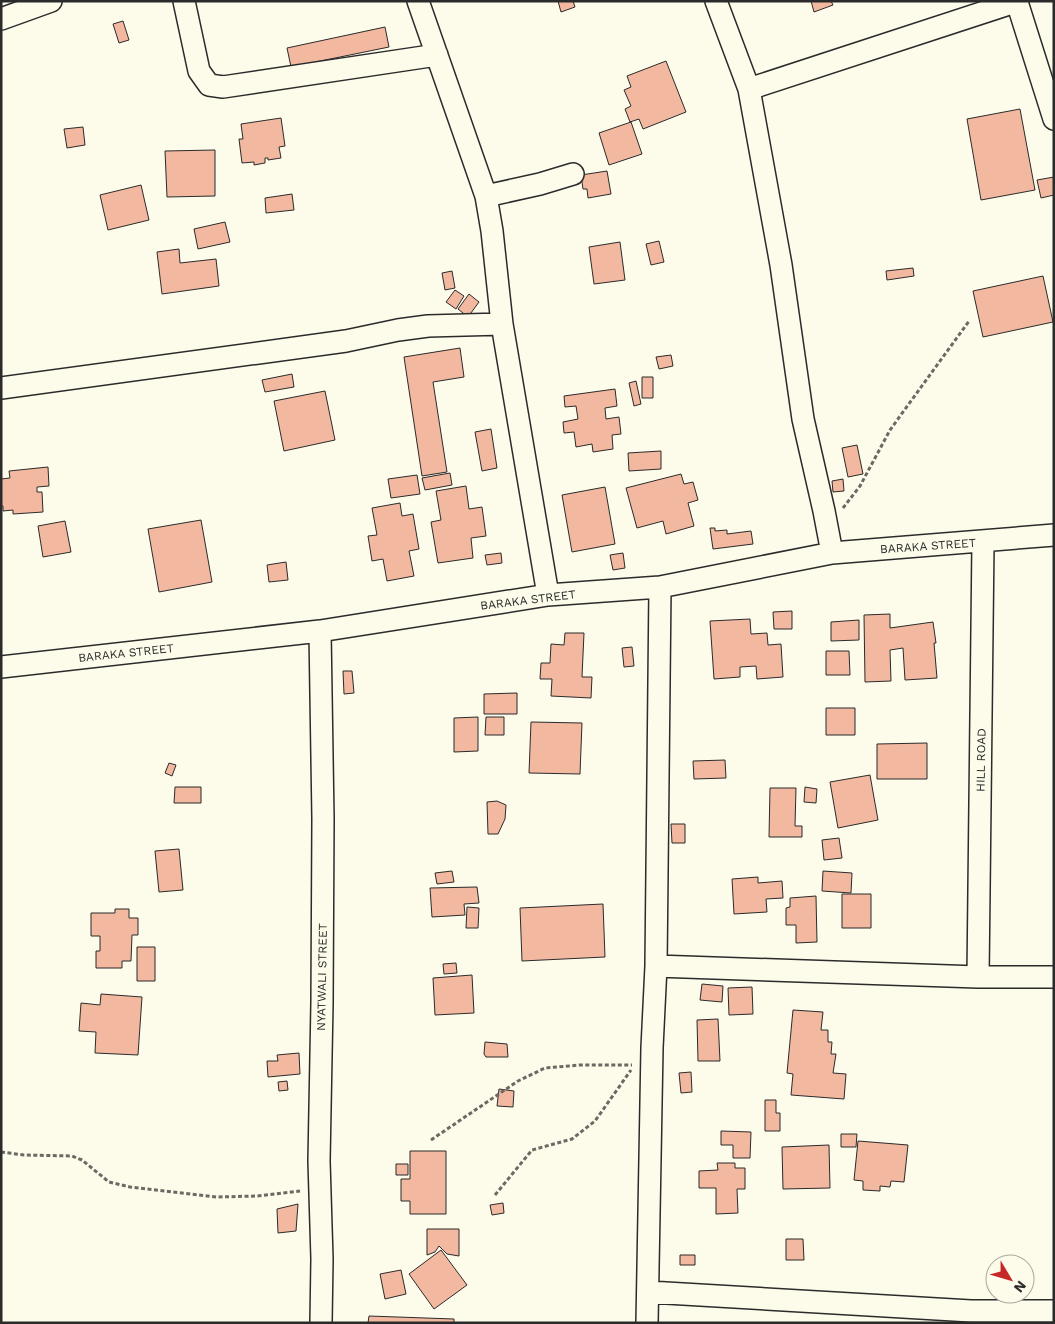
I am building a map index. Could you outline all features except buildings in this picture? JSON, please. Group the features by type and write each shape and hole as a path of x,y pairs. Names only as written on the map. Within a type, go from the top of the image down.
{"street":[{"path":"1,19 52,1"},
{"path":"184,1 199,71 209,85 223,87 437,55"},
{"path":"418,1 486,196 492,231 502,324 548,596"},
{"path":"716,1 749,88 781,265 803,419 832,552"},
{"path":"749,88 1018,2 1054,119"},
{"path":"486,196 540,184 573,174"},
{"path":"1,388 346,341 428,326 502,324"},
{"name":"BARAKA STREET","path":"1,667 320,631 548,596 660,587 832,552 1054,536"},
{"name":"HILL ROAD","path":"978,978 983,542"},
{"path":"647,1323 652,1048 656,966 660,587"},
{"name":"NYATWALI STREET","path":"320,631 323,819 319,1161 322,1258 321,1323"},
{"path":"656,966 978,978 1054,977"},
{"path":"649,1292 971,1317 1054,1311"}],"path":[{"path":"828,529 860,486 890,430 969,321"},
{"path":"431,1140 518,1080 545,1068 580,1065 635,1065 595,1121 572,1139 532,1150 495,1195"},
{"path":"1,1152 24,1155 72,1156 82,1160 109,1182 130,1187 218,1197 257,1196 320,1189"}]}
